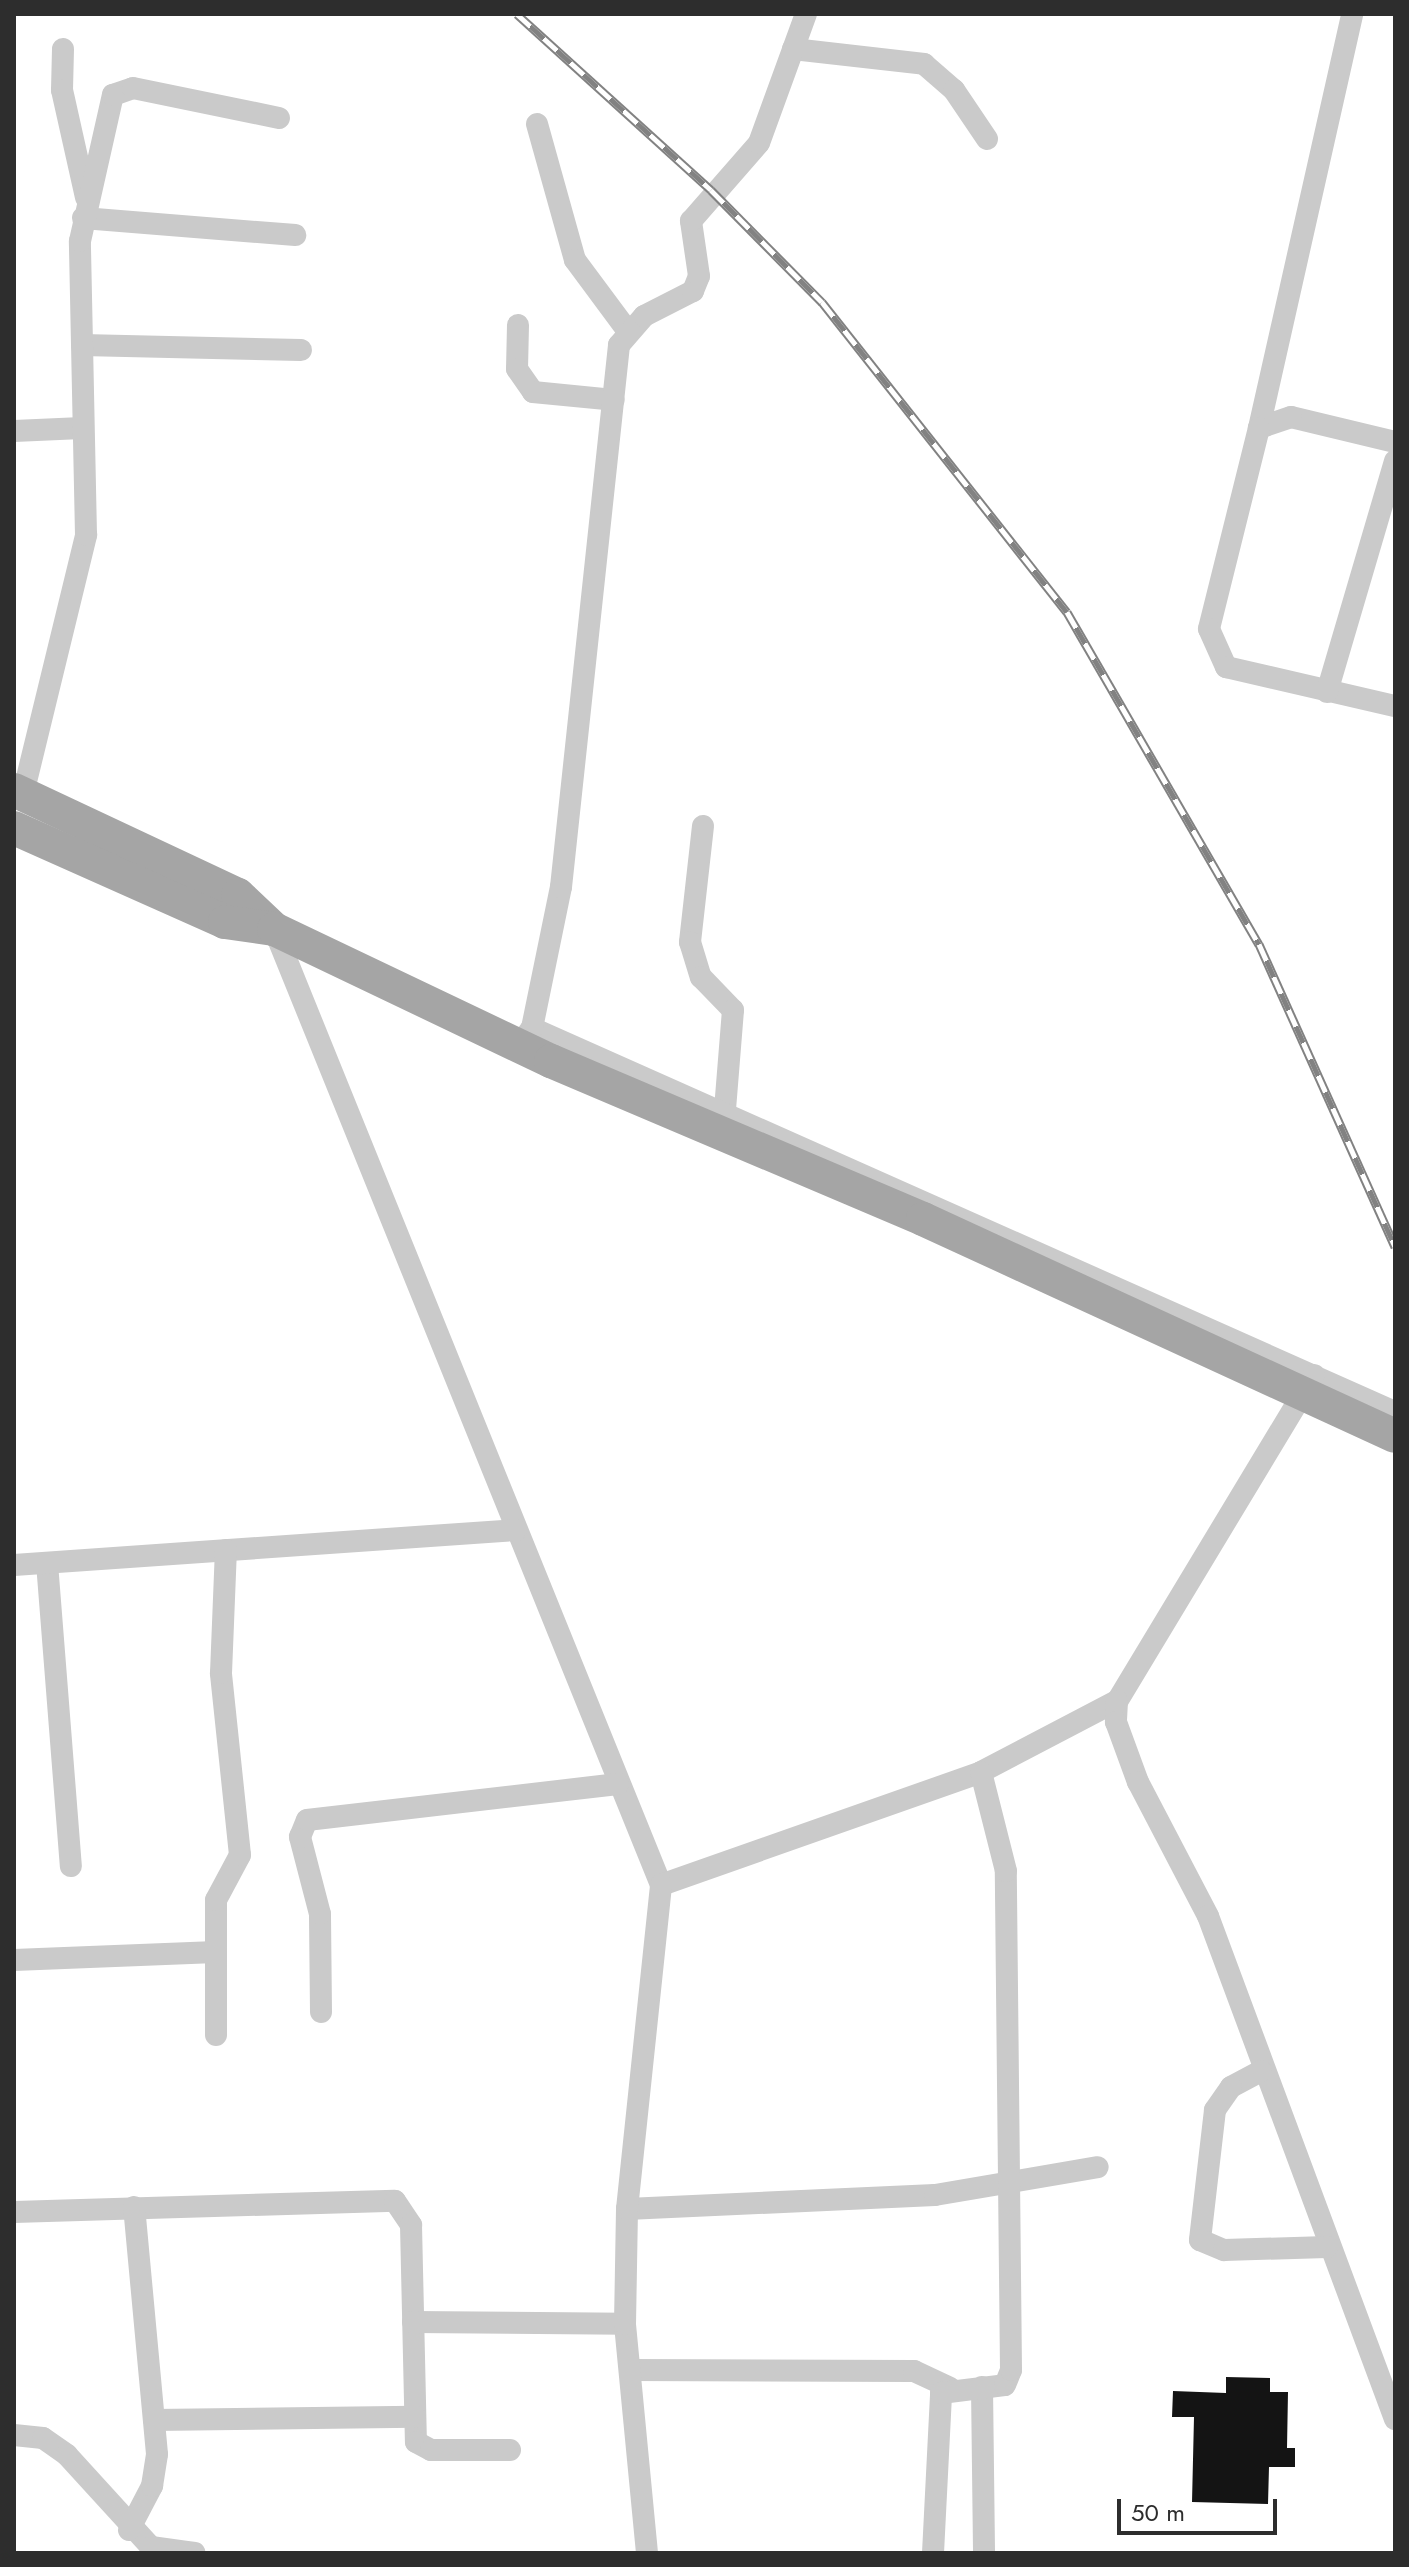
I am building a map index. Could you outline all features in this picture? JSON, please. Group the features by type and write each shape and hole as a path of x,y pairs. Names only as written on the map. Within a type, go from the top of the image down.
{"main road":[{"path":"18,792 238,895 274,929"},
{"path":"14,828 225,922 274,929 525,1038 551,1061 923,1219 1395,1436"}],"street":[{"path":"627,330 693,291 699,276 691,221 759,143 806,14"},
{"path":"1352,14 1259,428 1209,629 1214,651 1226,667 1249,676 1395,706"},
{"path":"18,792 86,535 82,428 85,209 62,90 63,49"},
{"path":"793,49 924,64 954,90 987,139"},
{"path":"85,209 118,89 279,118"},
{"path":"537,124 575,260 627,330 614,400 561,887 525,1038 725,1109 1395,1412"},
{"path":"85,209 295,235"},
{"path":"518,325 517,369 533,392 614,400"},
{"path":"82,345 301,350"},
{"path":"1259,428 1291,417 1395,442"},
{"path":"14,431 82,428"},
{"path":"1327,692 1395,461"},
{"path":"703,826 690,942 701,977 733,1010 725,1109"},
{"path":"274,929 661,1885 627,2209 625,2324 647,2553"},
{"path":"661,1885 981,1772 1117,1701 1314,1375"},
{"path":"14,1565 516,1530"},
{"path":"216,2035 216,1900 240,1855 221,1673 226,1550"},
{"path":"47,1563 71,1866"},
{"path":"1117,1701 1125,1751 1208,1916 1261,2071 1395,2419"},
{"path":"630,2370 914,2371 950,2388 982,2387 1010,2378 1012,2186 1003,2051 1006,1871 981,1772"},
{"path":"321,2012 320,1914 300,1837 307,1820 618,1784"},
{"path":"14,1960 216,1952"},
{"path":"1261,2071 1231,2087 1215,2110 1200,2240 1224,2250 1327,2247"},
{"path":"627,2209 1012,2186 1098,2167"},
{"path":"14,2212 395,2201 411,2225 416,2442 431,2450 510,2450"},
{"path":"129,2530 152,2486 154,2420 134,2207"},
{"path":"413,2322 625,2324"},
{"path":"982,2387 984,2553"},
{"path":"933,2553 940,2400 950,2388"},
{"path":"154,2420 415,2417"},
{"path":"14,2435 43,2438 67,2455 129,2530 151,2547 195,2553"}],"building":[{"path":"1226,2377 1270,2378 1270,2392 1288,2392 1287,2448 1295,2448 1295,2467 1269,2467 1268,2504 1192,2502 1194,2417 1172,2417 1173,2391 1226,2393"}],"railway":[{"path":"517,14 711,190 822,302 1067,612 1259,944 1395,1247"}]}
